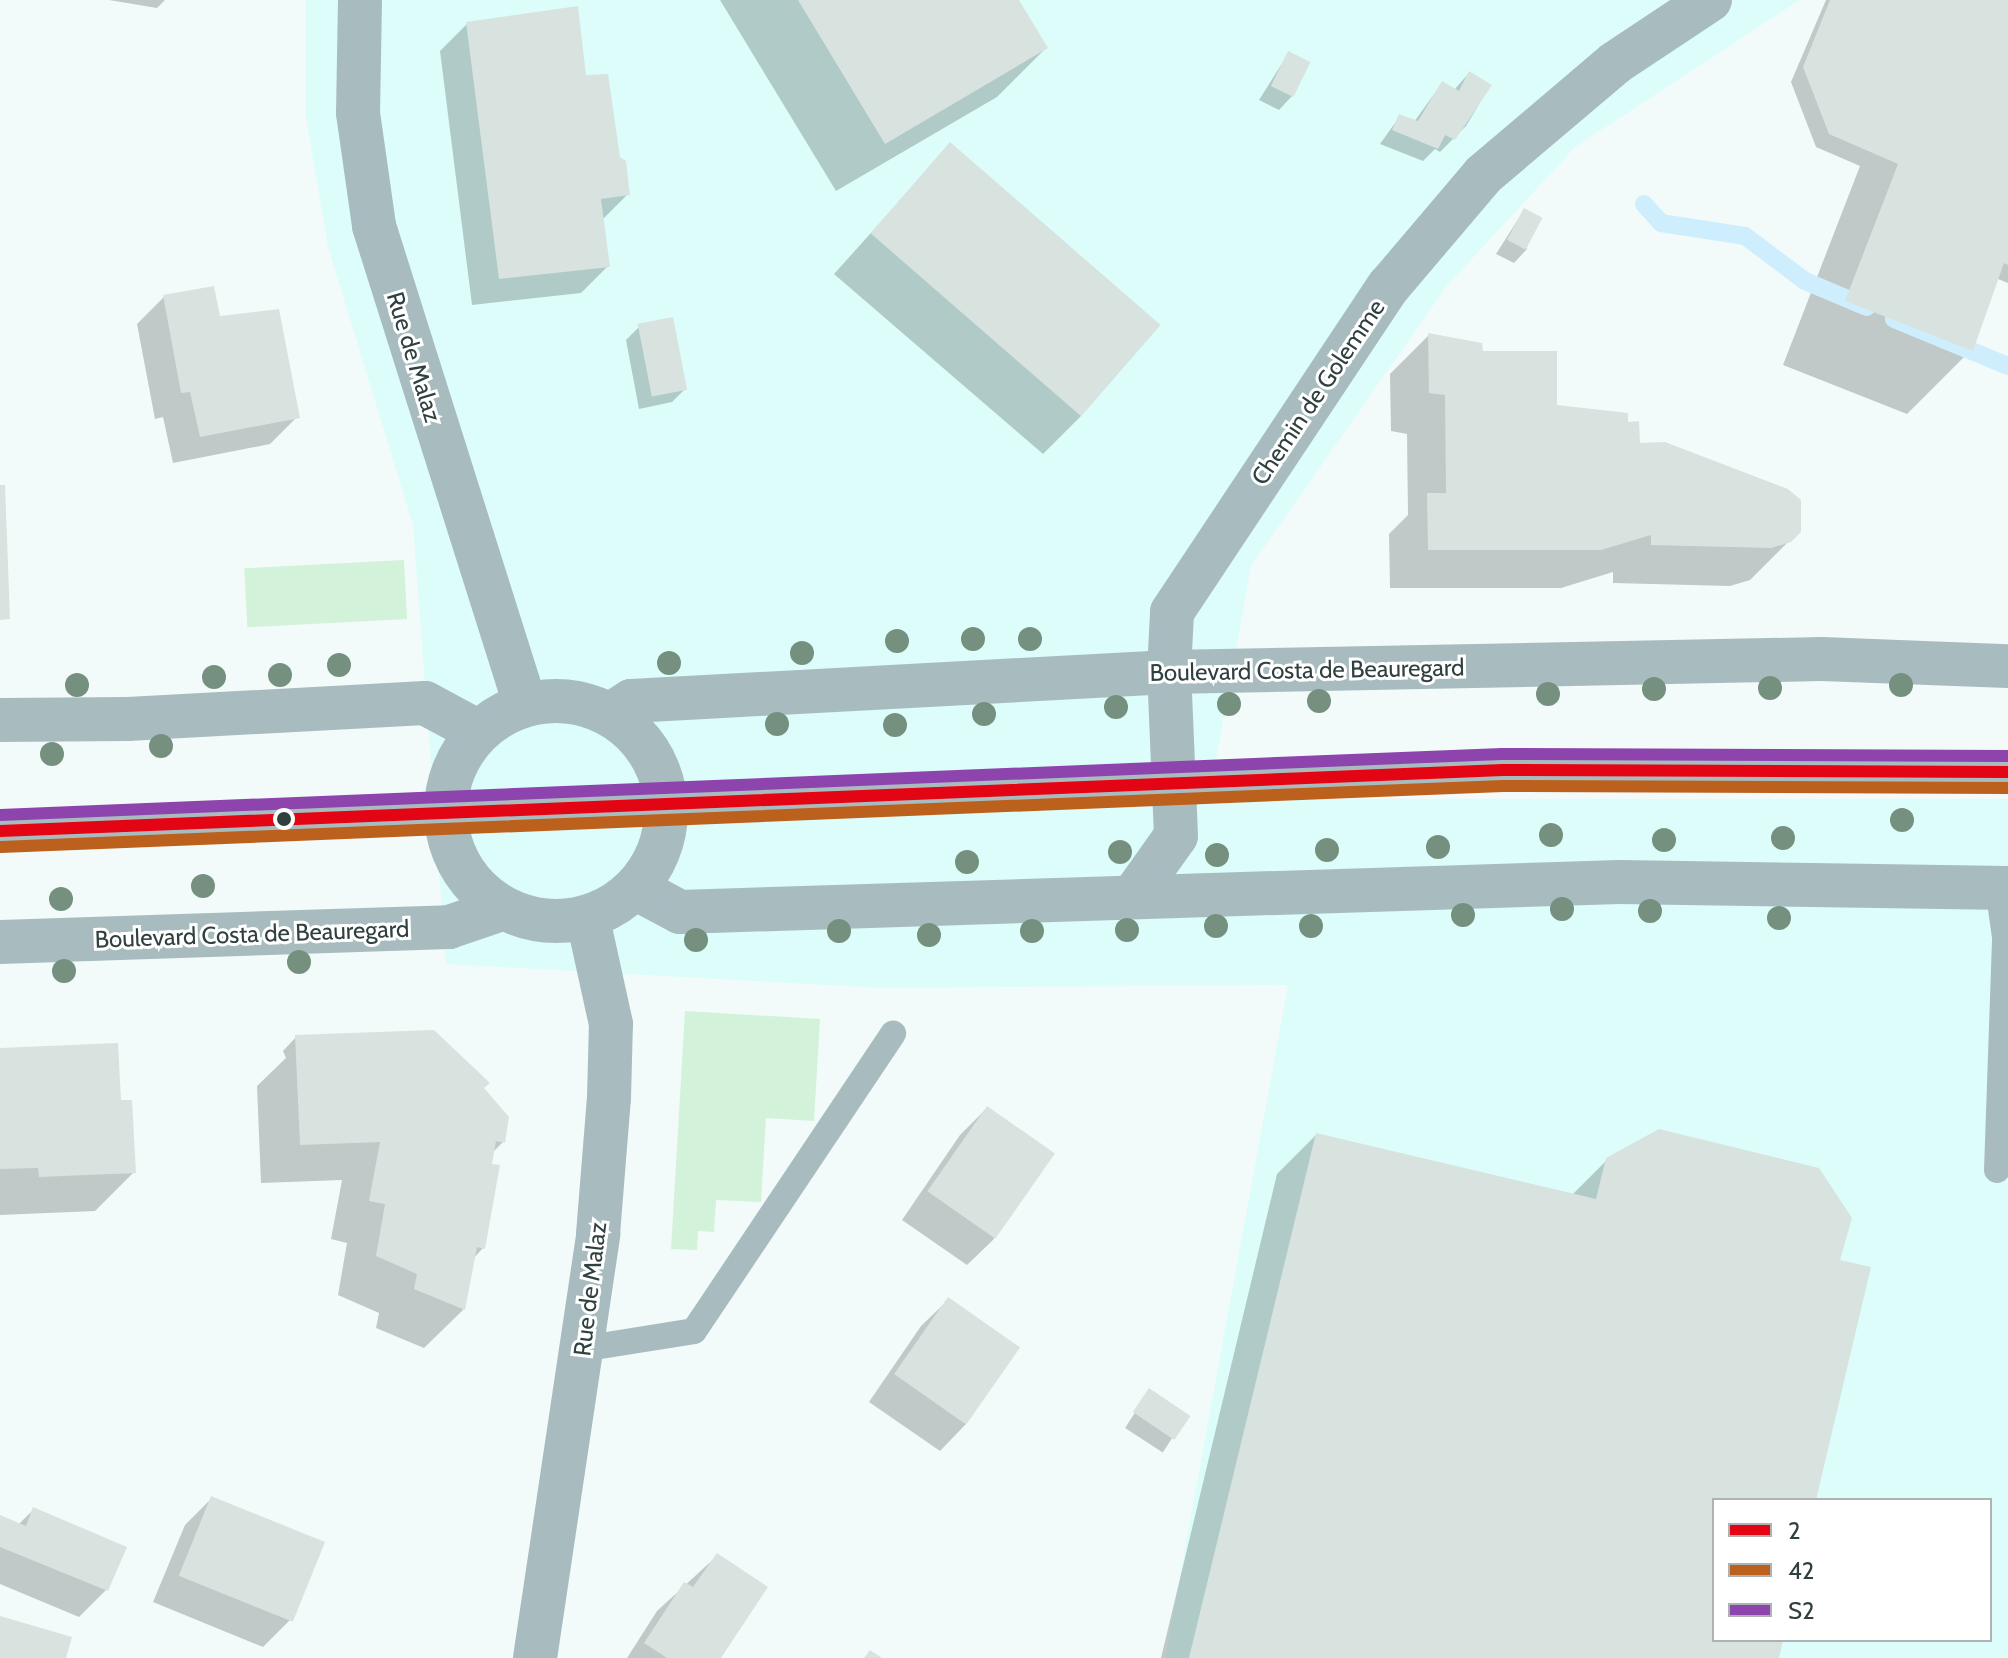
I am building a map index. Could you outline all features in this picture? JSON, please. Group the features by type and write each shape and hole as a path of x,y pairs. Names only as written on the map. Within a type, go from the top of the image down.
{"street":[{"name":"Rue de Malaz","path":"360,0 358,113 374,226 525,704"},
{"name":"Chemin de Golemme","path":"1134,895 1176,836 1169,672 1172,612 1389,286 1483,175 1615,63 1710,0"},
{"name":"Boulevard Costa de Beauregard","path":"611,714 631,701 1169,672 1822,659 2008,666"},
{"path":"0,720 128,719 425,703 479,732"},
{"path":"583,703 611,714 646,749 659,770 667,806 661,850 637,889 588,919 544,923 502,909 472,884 453,850 445,812 454,768 479,732 525,704 583,703"},
{"path":"637,889 680,912 1134,895 1620,882 2003,888"},
{"name":"Boulevard Costa de Beauregard","path":"0,942 449,927 502,909"},
{"name":"Rue de Malaz","path":"535,1658 598,1234 611,1024 588,919"}],"lane":[{"path":"0,831 1503,770 2008,772"},
{"path":"1997,1170 2005,937 2003,888"},
{"path":"582,1349 694,1331 893,1034"}],"shaded area":[{"path":"306,0 1800,0 1575,147 1446,287 1251,566 1209,799 2008,799 2008,1658 1165,1658 1288,985 881,988 446,964 413,525 328,247 306,117"}],"green space":[{"path":"404,560 407,619 247,627 244,568"},
{"path":"685,1011 820,1019 814,1121 766,1118 761,1202 716,1200 714,1232 698,1231 697,1250 671,1249"}],"building":[{"path":"798,0 1019,0 1048,48 885,144"},
{"path":"1830,0 2008,0 2008,265 2004,263 1973,351 1845,301 1898,164 1829,134 1803,67"},
{"path":"578,6 586,75 608,74 620,157 626,161 630,195 601,199 610,267 499,279 466,22"},
{"path":"1288,51 1310,62 1293,97 1271,86"},
{"path":"1469,71 1492,85 1455,140 1445,135 1438,149 1392,130 1399,114 1418,121 1442,81 1459,91"},
{"path":"950,142 1161,325 1081,416 871,233"},
{"path":"1524,208 1543,218 1526,250 1507,240"},
{"path":"214,286 220,316 279,309 300,418 200,437 190,392 181,393 163,295"},
{"path":"673,317 687,390 652,397 638,324"},
{"path":"1428,333 1482,343 1483,351 1557,351 1557,405 1628,413 1628,422 1639,421 1640,443 1665,442 1788,489 1801,500 1801,532 1791,542 1771,548 1651,545 1651,535 1601,550 1428,550 1427,493 1446,493 1445,395 1429,393"},
{"path":"0,485 5,485 10,619 0,620"},
{"path":"434,1030 490,1083 484,1088 509,1117 505,1143 496,1141 492,1164 500,1165 485,1249 477,1247 465,1310 414,1289 417,1274 376,1256 385,1204 369,1201 380,1142 300,1145 295,1035"},
{"path":"118,1043 121,1100 132,1100 136,1173 39,1177 38,1168 0,1169 0,1048"},
{"path":"987,1106 1055,1154 995,1239 927,1191"},
{"path":"1659,1129 1819,1168 1852,1218 1840,1260 1871,1267 1816,1498 1712,1498 1712,1642 1783,1642 1779,1658 1189,1658 1316,1133 1596,1199 1606,1158"},
{"path":"948,1297 1020,1347 966,1424 894,1374"},
{"path":"1149,1388 1190,1416 1174,1440 1133,1412"},
{"path":"211,1496 325,1542 293,1622 179,1576"},
{"path":"33,1507 127,1547 108,1591 0,1547 0,1515 26,1526"},
{"path":"717,1553 768,1587 721,1658 667,1658 644,1643 684,1582 693,1587"},
{"path":"0,1616 72,1637 66,1658 0,1658"},
{"path":"870,1650 882,1658 864,1658"}],"waterway":[{"path":"1644,204 1661,223 1745,236 1805,281 1867,307"},
{"path":"1894,319 2008,366"}],"transit line":[{"name":"S2","path":"0,815 1502,754 2008,756"},
{"name":"2","path":"0,831 1503,770 2008,772"},
{"name":"42","path":"1,847 1503,786 2008,788"}]}
